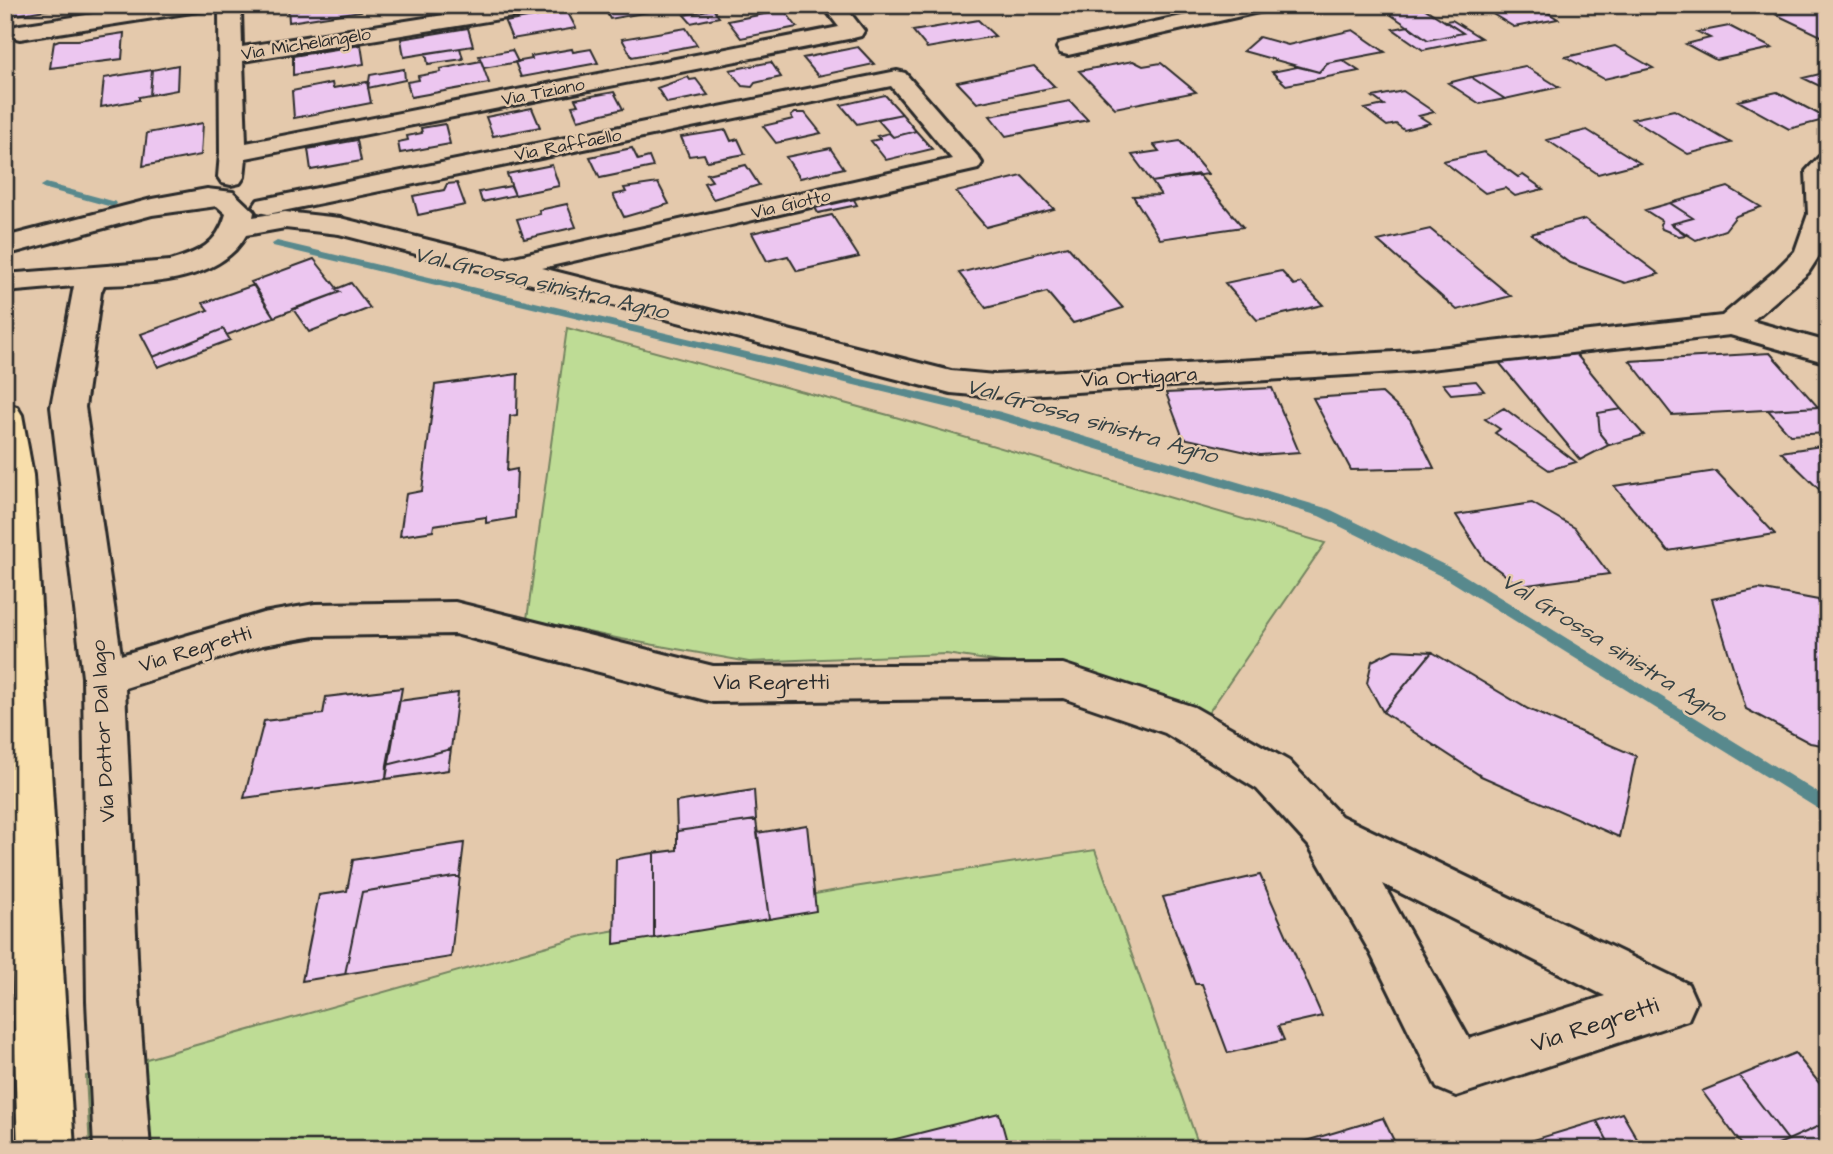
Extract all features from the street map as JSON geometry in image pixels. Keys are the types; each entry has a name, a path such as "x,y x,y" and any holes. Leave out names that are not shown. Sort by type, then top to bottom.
{"main road":[{"path":"5,415 15,475 46,1149"}],"street":[{"path":"20,32 198,5"},
{"path":"5,283 38,277 148,275 176,268 222,249 233,213 228,5"},
{"name":"Via Michelangelo","path":"230,56 549,5"},
{"name":"Via Tiziano","path":"233,153 853,31 833,5"},
{"path":"1068,48 1263,5"},
{"name":"Via Raffaello","path":"233,213 897,78"},
{"name":"Via Giotto","path":"504,268 969,163 897,78"},
{"path":"1828,163 1819,171 1818,182 1824,196 1822,216 1807,256 1794,273 1752,303 1731,326 1828,353"},
{"path":"5,246 110,217 198,199 233,213"},
{"name":"Via Ortigara","path":"233,213 276,221 306,221 340,226 971,386 1412,361 1731,326"},
{"name":"Via Dottor Dal lago","path":"93,274 86,292 68,407 104,677 113,1001 122,1149"},
{"name":"Via Regretti","path":"104,677 263,629 315,620 456,618 713,684 1063,681 1179,720 1273,775 1325,831 1387,935 1456,1069 1670,1002 1325,831"}],"green space":[{"path":"567,328 892,416 1325,543 1198,728 1056,670 946,654 749,662 527,619"},
{"path":"1095,850 1200,1149 90,1149 86,1076 583,936 854,887"}],"building":[{"path":"5,5 73,5 5,17"},
{"path":"288,5 360,5 361,11 289,22"},
{"path":"1101,5 1141,5 1143,6 1110,13"},
{"path":"1419,5 1463,33 1428,40 1381,8"},
{"path":"1478,5 1535,5 1558,19 1514,27"},
{"path":"1828,5 1828,35 1821,36 1777,15"},
{"path":"603,6 676,7 610,19"},
{"path":"713,9 719,17 691,23 684,15"},
{"path":"784,10 797,27 741,38 728,21"},
{"path":"567,11 576,28 512,39 505,22"},
{"path":"978,20 995,36 927,48 913,31"},
{"path":"1452,20 1481,38 1423,50 1393,29 1409,26 1428,40 1463,33 1445,21"},
{"path":"1729,26 1772,48 1716,60 1686,44 1710,38 1698,32"},
{"path":"468,28 473,46 404,57 401,39"},
{"path":"686,28 697,45 632,57 622,39"},
{"path":"1353,30 1385,52 1327,63 1319,72 1243,51 1259,37 1288,45"},
{"path":"124,33 122,59 50,68 54,42"},
{"path":"361,45 364,64 293,75 293,56"},
{"path":"1615,46 1653,68 1604,79 1566,57"},
{"path":"858,47 874,64 818,76 803,58"},
{"path":"460,48 463,59 428,64 426,53"},
{"path":"572,49 573,52 591,49 598,63 521,77 515,62 532,59 531,56"},
{"path":"512,50 518,62 484,68 479,56"},
{"path":"1342,60 1359,71 1286,85 1272,72 1297,67 1294,66 1319,72 1327,63"},
{"path":"481,61 489,83 411,97 407,82 419,80 418,76"},
{"path":"1133,61 1143,66 1161,63 1196,92 1115,108 1079,71"},
{"path":"771,62 781,77 755,83 752,87 742,86 730,70"},
{"path":"178,65 177,90 150,95 152,70"},
{"path":"1034,66 1055,87 977,103 957,82"},
{"path":"1525,66 1559,87 1505,99 1471,77"},
{"path":"404,69 405,80 368,88 370,75"},
{"path":"152,70 150,95 139,97 139,100 101,107 104,78"},
{"path":"1828,72 1828,90 1803,78"},
{"path":"688,77 690,80 696,79 708,95 667,103 657,88"},
{"path":"1471,77 1505,99 1480,104 1448,83"},
{"path":"367,82 371,103 294,118 292,91 332,83 333,88"},
{"path":"1403,91 1434,112 1419,116 1430,123 1404,130 1396,124 1387,126 1365,109 1384,105 1373,97"},
{"path":"614,92 623,109 578,120 572,106 578,105 575,99"},
{"path":"1777,92 1828,119 1789,129 1738,101"},
{"path":"885,95 902,114 857,124 841,105"},
{"path":"1070,101 1088,120 1006,136 990,116"},
{"path":"532,108 540,127 493,136 486,117"},
{"path":"1674,110 1731,143 1688,154 1632,119"},
{"path":"805,113 821,133 776,143 763,126 793,119 791,116"},
{"path":"902,114 916,131 893,137 877,119"},
{"path":"203,123 201,155 143,166 147,133"},
{"path":"445,124 450,144 400,153 398,142 408,140 407,136 422,133 421,128"},
{"path":"726,130 731,141 738,139 745,154 707,161 704,154 689,156 681,137"},
{"path":"1587,130 1640,163 1598,174 1547,140"},
{"path":"916,131 932,149 886,160 871,141 880,139 877,136 889,133 893,137"},
{"path":"357,140 361,161 311,170 308,149"},
{"path":"1180,141 1208,174 1152,182 1132,155 1159,151 1154,145"},
{"path":"632,148 638,160 649,157 653,167 600,178 590,157"},
{"path":"830,148 844,168 800,178 786,157"},
{"path":"1484,152 1518,177 1523,175 1543,189 1515,196 1505,188 1485,193 1443,161"},
{"path":"552,165 559,186 515,195 507,174"},
{"path":"746,165 759,185 713,199 704,183 712,181 707,174"},
{"path":"1198,174 1243,227 1160,239 1133,196 1161,195 1152,182"},
{"path":"1022,176 1054,209 986,227 956,192"},
{"path":"457,183 465,205 418,215 413,196 444,190 447,184"},
{"path":"658,183 669,204 624,217 613,195 626,192 624,188"},
{"path":"511,186 515,195 482,202 479,192"},
{"path":"1728,187 1761,207 1736,216 1725,230 1696,240 1671,224 1693,218 1670,203"},
{"path":"852,196 857,205 818,213 813,204"},
{"path":"1670,203 1693,218 1671,224 1686,235 1679,236 1662,229 1662,221 1645,210"},
{"path":"567,204 576,227 524,239 517,219 540,214 539,210"},
{"path":"832,215 859,257 797,271 788,256 767,261 752,233"},
{"path":"1585,219 1659,274 1625,283 1568,262 1531,234"},
{"path":"1430,229 1511,296 1457,310 1378,241"},
{"path":"1067,246 1123,308 1073,323 1047,292 986,308 959,273"},
{"path":"314,259 340,292 274,317 251,282"},
{"path":"1281,271 1294,285 1302,283 1323,305 1257,320 1225,283"},
{"path":"351,283 370,308 309,332 293,309 340,292 336,289"},
{"path":"254,285 274,317 227,335 223,329 153,357 141,334 208,310 203,303"},
{"path":"223,329 230,340 158,367 153,357"},
{"path":"1572,349 1621,409 1598,413 1600,434 1609,445 1580,460 1497,360"},
{"path":"1770,353 1818,407 1672,415 1630,361"},
{"path":"518,374 517,415 510,416 507,471 517,469 515,518 486,523 486,517 434,525 433,531 400,536 406,494 422,491 435,385"},
{"path":"1476,381 1484,391 1451,394 1443,384"},
{"path":"1272,388 1299,452 1260,455 1183,438 1166,393"},
{"path":"1382,393 1410,419 1434,468 1351,470 1313,398"},
{"path":"1818,407 1828,420 1828,433 1790,435 1768,410"},
{"path":"1504,408 1576,462 1549,470 1495,433 1500,429 1485,419"},
{"path":"1621,409 1644,435 1609,445 1600,434 1598,413"},
{"path":"1828,445 1828,498 1781,452"},
{"path":"1716,471 1775,534 1668,551 1614,486"},
{"path":"1532,503 1575,528 1609,574 1520,586 1485,560 1456,515"},
{"path":"1759,589 1818,600 1828,628 1828,746 1810,743 1746,709 1712,599"},
{"path":"1394,650 1432,652 1383,712 1367,683 1372,661"},
{"path":"1432,652 1528,709 1636,756 1619,837 1481,776 1383,712"},
{"path":"402,688 386,779 244,798 264,721 323,714 326,697"},
{"path":"458,693 451,749 387,765 399,701"},
{"path":"451,749 448,770 386,779 387,765"},
{"path":"754,790 756,820 677,831 676,802"},
{"path":"756,820 769,919 654,938 654,853 677,850 677,831"},
{"path":"807,825 816,911 769,919 757,833"},
{"path":"464,843 460,876 362,892 345,974 302,981 319,895 347,891 353,860"},
{"path":"654,853 654,938 614,944 616,859"},
{"path":"1260,875 1322,1016 1278,1026 1284,1040 1228,1053 1202,984 1195,984 1163,897"},
{"path":"460,876 451,957 345,974 362,892"},
{"path":"1795,1053 1828,1094 1828,1122 1788,1140 1739,1076"},
{"path":"1739,1076 1788,1140 1766,1149 1745,1149 1702,1091"},
{"path":"999,1113 1009,1149 889,1149 888,1141"},
{"path":"1622,1113 1643,1149 1612,1149 1597,1121"},
{"path":"1383,1118 1398,1149 1279,1149"},
{"path":"1597,1121 1612,1149 1534,1149 1530,1141"},
{"path":"1828,1122 1828,1149 1766,1149 1788,1140"}],"waterway":[{"name":"Val Grossa sinistra Agno","path":"46,186 112,204"},
{"name":"Val Grossa sinistra Agno","path":"277,244 1001,416 1324,512 1454,576 1828,808"}]}
